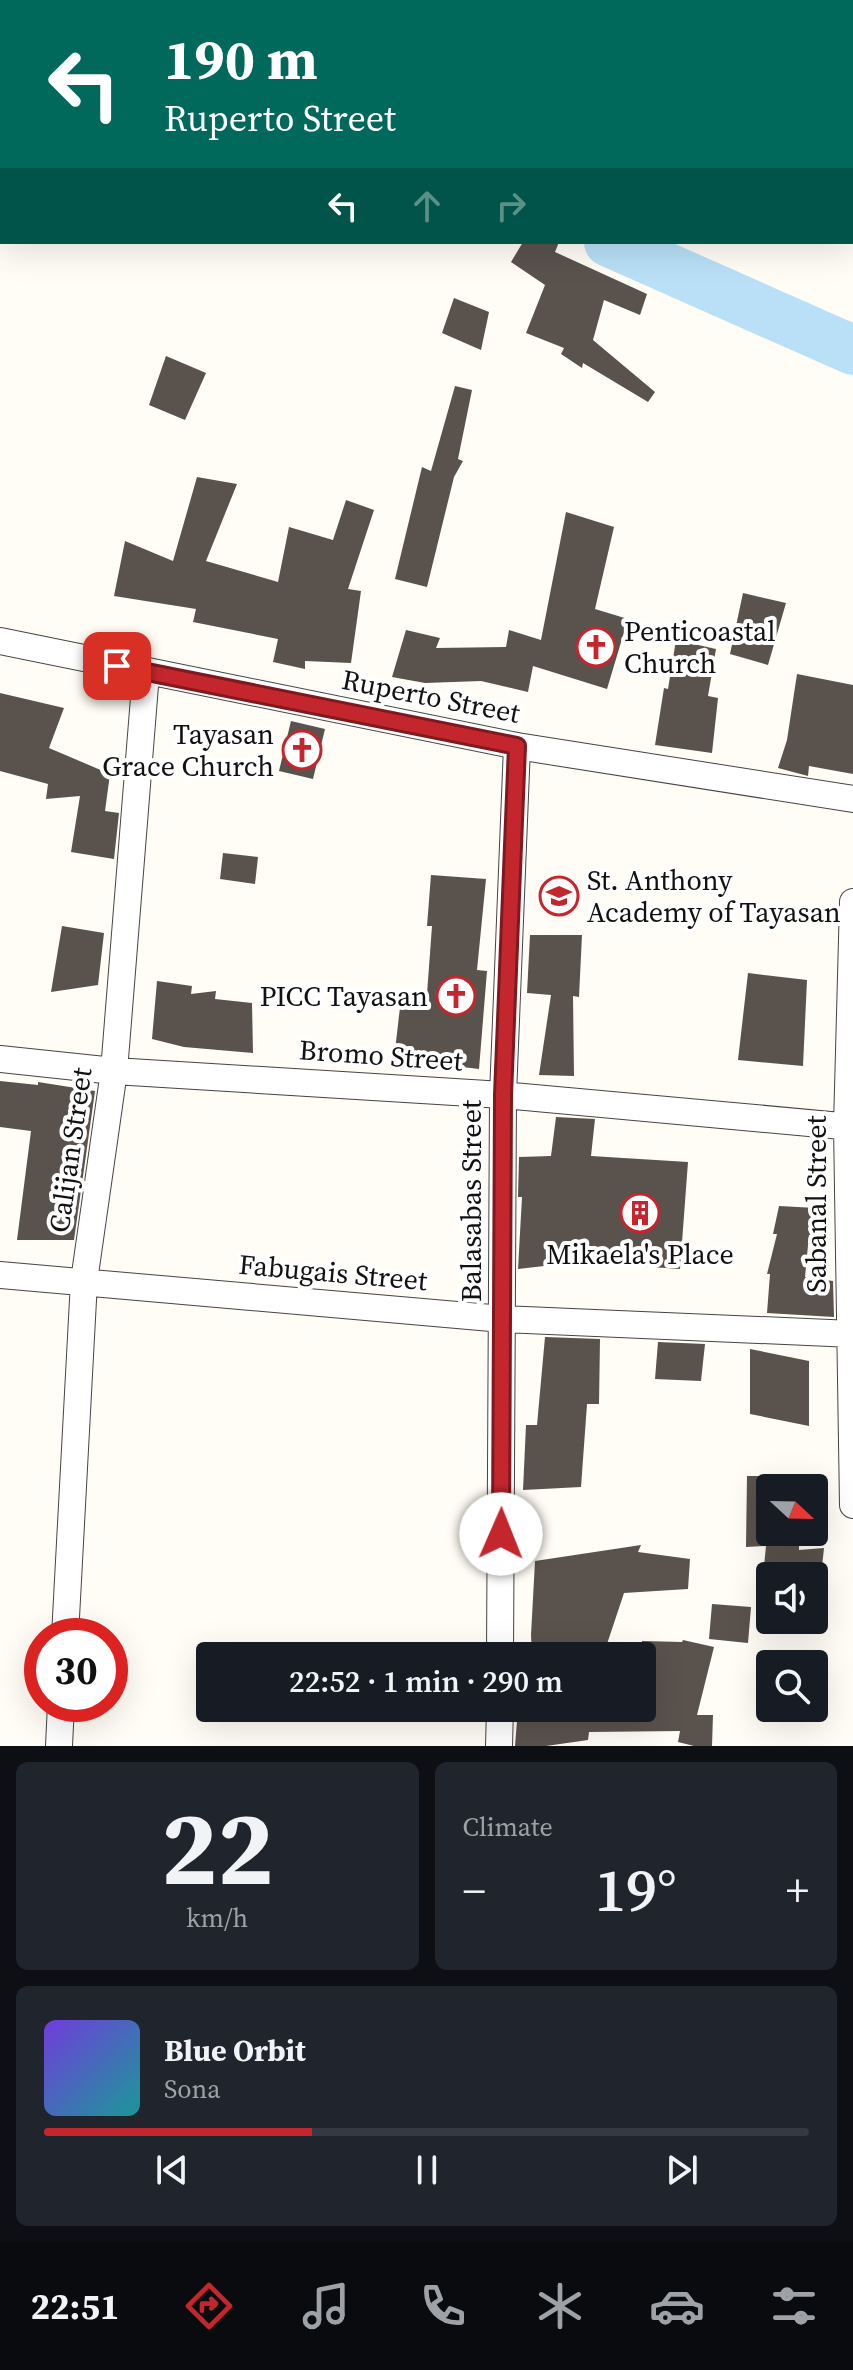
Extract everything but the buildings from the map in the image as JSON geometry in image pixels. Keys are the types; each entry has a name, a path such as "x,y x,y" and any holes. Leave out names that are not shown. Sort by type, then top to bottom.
{"street":[{"name":"Ruperto Street","path":"0,641 517,746 853,799"},
{"name":"Calijan Street","path":"66,1618 84,1281 114,1071 146,673"},
{"name":"Balasabas Street","path":"500,1642 503,1095 517,746"},
{"name":"Sabanal Street","path":"853,902 850,1126 853,1505"},
{"name":"Bromo Street","path":"0,1059 114,1071 503,1095 850,1126"},
{"name":"Fabugais Street","path":"0,1275 503,1319 851,1334"},
{"path":"59,1746 60,1722"},
{"path":"499,1746 500,1722"}],"waterway":[{"path":"614,244 853,350"}],"place":[{"name":"Penticoastal Church","path":"596,647"},
{"name":"Tayasan Grace Church","path":"302,750"},
{"name":"St. Anthony Academy of Tayasan","path":"559,896"},
{"name":"PICC Tayasan","path":"456,996"},
{"name":"Mikaela's Place","path":"640,1213"}],"route":[{"path":"117,666 517,746 503,1095 501,1534"}]}
